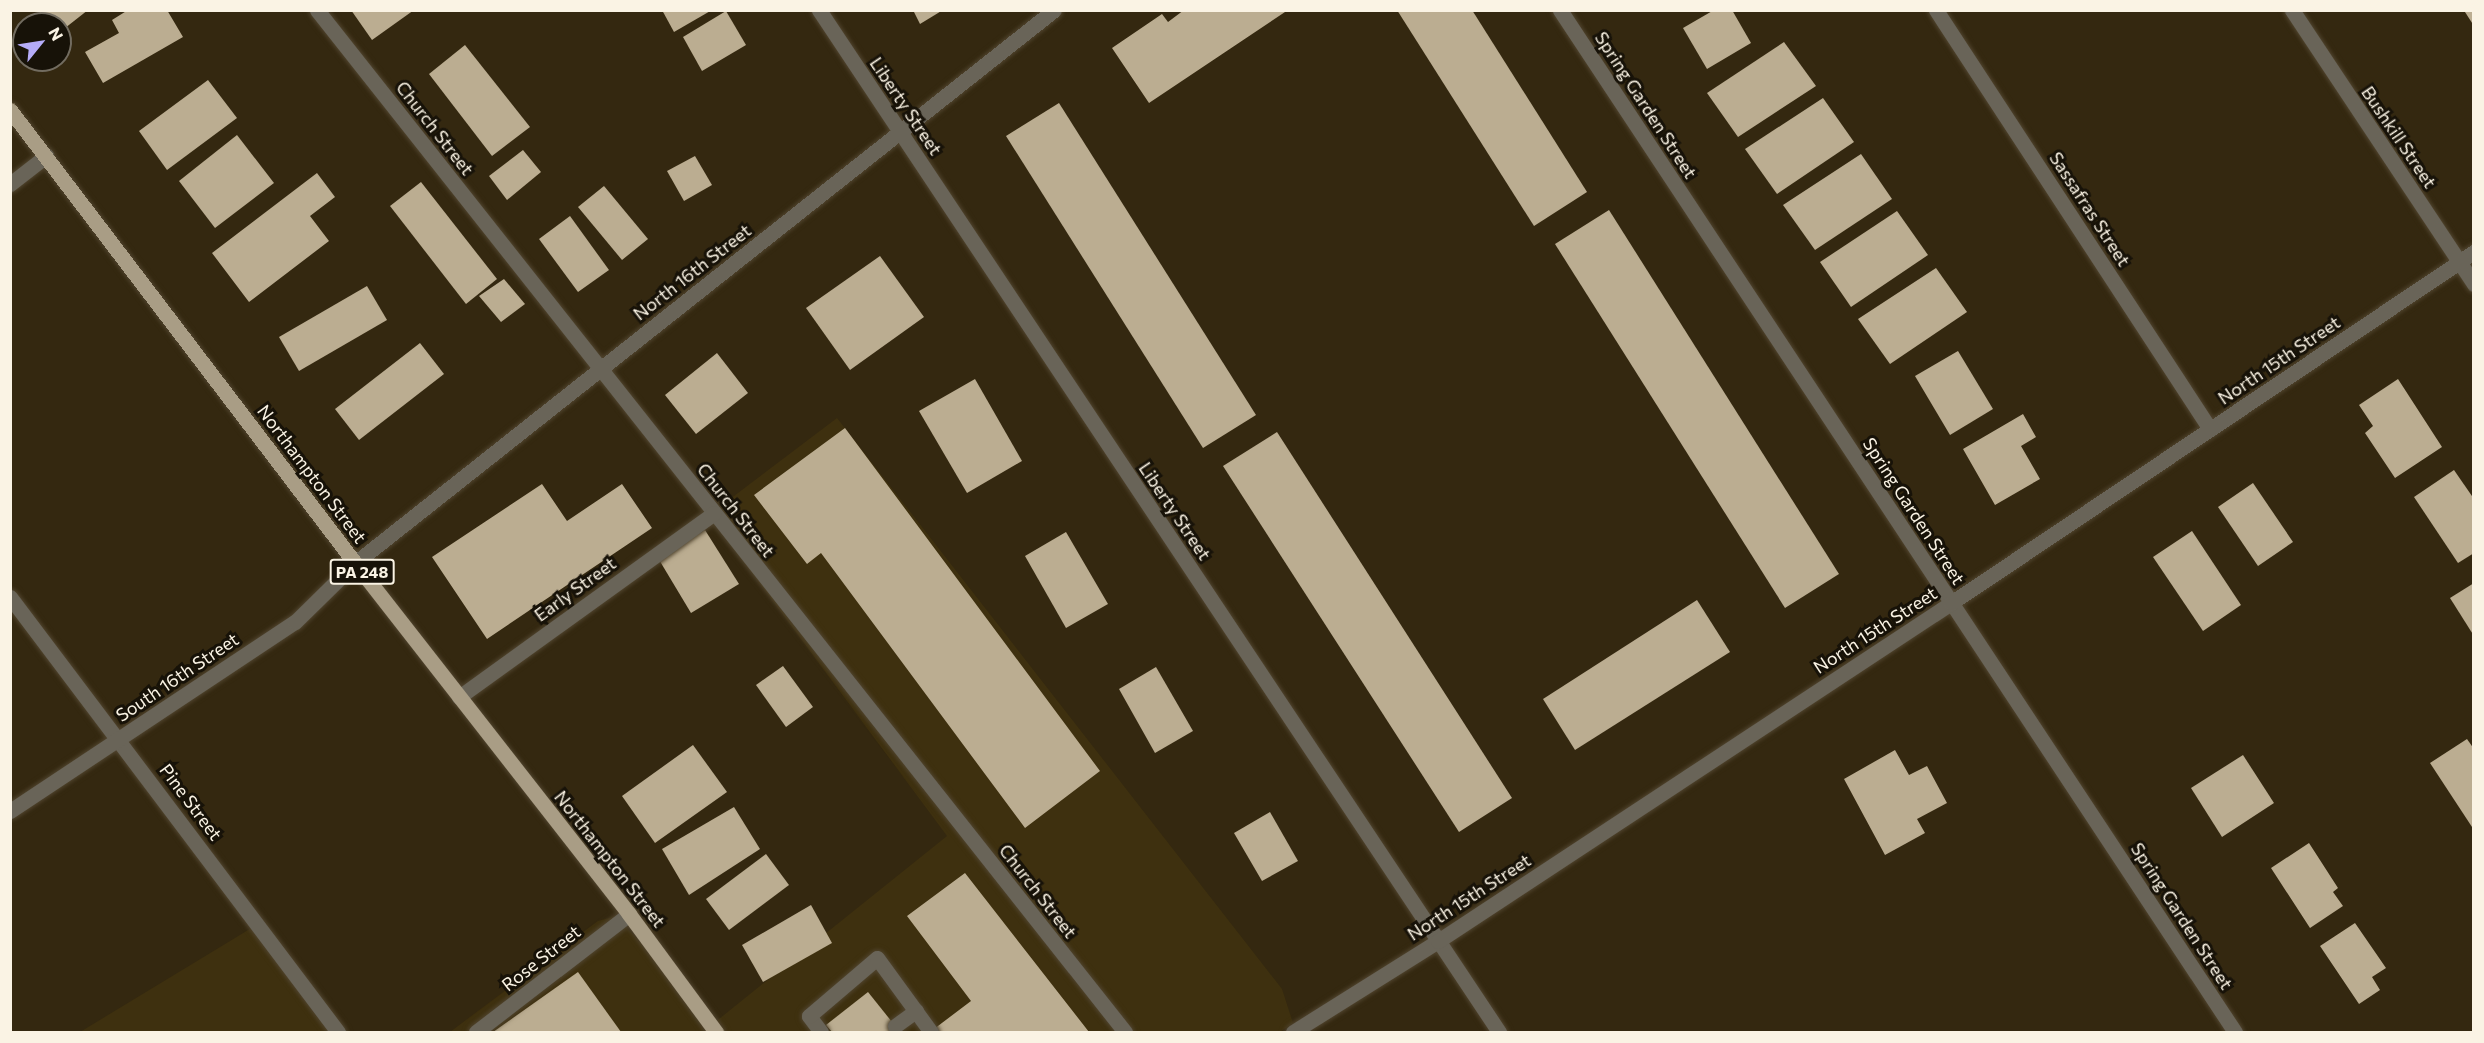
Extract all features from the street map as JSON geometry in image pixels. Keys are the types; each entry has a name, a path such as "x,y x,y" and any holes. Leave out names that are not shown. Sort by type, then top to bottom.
{"main road":[{"name":"Northampton Street","path":"10,110 355,563 629,914 712,1031"}],"street":[{"name":"Church Street","path":"317,10 1120,1031"},
{"name":"Liberty Street","path":"819,10 1499,1032"},
{"name":"North 16th Street","path":"355,563 1054,10"},
{"name":"Spring Garden Street","path":"1560,10 2235,1032"},
{"name":"Sassafras Street","path":"1936,10 2210,429"},
{"name":"Bushkill Street","path":"2292,10 2474,284"},
{"path":"10,184 46,156"},
{"name":"North 15th Street","path":"1293,1032 1438,941 1951,603 2474,252"},
{"name":"Early Street","path":"459,697 714,513"},
{"name":"South 16th Street","path":"10,811 295,622 355,563"},
{"name":"Pine Street","path":"10,597 120,739 338,1032"},
{"name":"Rose Street","path":"476,1032 629,914"},
{"path":"821,1032 809,1016 877,958 931,1032"},
{"path":"895,1026 916,1011"}],"shaded area":[{"path":"837,418 1282,989 1293,1023 1280,1032 450,1032 598,921 616,916 714,1023 947,836 709,515"},
{"path":"263,921 340,1032 80,1032"}],"building":[{"path":"38,10 88,10 72,23 72,12 39,12"},
{"path":"128,10 167,10 183,37 103,83 85,52 119,33 112,20"},
{"path":"351,10 414,10 372,40"},
{"path":"662,10 712,10 674,32"},
{"path":"913,10 943,10 920,24"},
{"path":"1184,10 1288,10 1149,103 1112,48 1162,14 1168,22"},
{"path":"1397,10 1472,10 1587,192 1534,226"},
{"path":"1714,10 1732,10 1751,43 1707,69 1683,28"},
{"path":"2474,10 2474,26 2465,12"},
{"path":"726,11 746,45 702,71 683,37"},
{"path":"1784,42 1816,86 1738,137 1707,93"},
{"path":"465,45 530,127 492,156 429,74"},
{"path":"208,80 237,118 167,170 139,131"},
{"path":"1823,98 1854,142 1777,194 1745,149"},
{"path":"1059,103 1256,415 1203,448 1006,136"},
{"path":"237,135 274,183 215,228 179,181"},
{"path":"523,150 541,172 507,200 489,176"},
{"path":"1861,154 1892,199 1815,250 1783,205"},
{"path":"695,156 712,185 684,201 667,171"},
{"path":"317,173 335,197 310,216 329,241 249,302 212,253"},
{"path":"421,182 497,279 466,304 390,206"},
{"path":"604,186 648,239 622,260 578,207"},
{"path":"1609,210 1839,574 1785,608 1555,244"},
{"path":"1897,211 1928,255 1851,307 1820,262"},
{"path":"570,216 609,270 578,292 539,239"},
{"path":"880,256 924,317 850,370 806,308"},
{"path":"1936,268 1967,312 1890,364 1858,319"},
{"path":"504,279 525,304 501,322 479,296"},
{"path":"367,286 387,320 299,371 279,337"},
{"path":"420,343 444,374 359,440 335,409"},
{"path":"1958,351 1993,409 1950,435 1915,376"},
{"path":"717,353 748,393 696,434 665,395"},
{"path":"975,379 1022,461 967,493 919,411"},
{"path":"2398,379 2442,447 2395,478 2365,433 2373,426 2359,405"},
{"path":"2023,414 2036,437 2021,446 2040,479 1995,505 1963,449"},
{"path":"845,428 1100,771 1025,828 821,553 807,564 754,495"},
{"path":"1277,432 1512,798 1459,832 1223,466"},
{"path":"2454,470 2474,499 2474,553 2458,563 2414,497"},
{"path":"2253,483 2293,542 2258,566 2218,507"},
{"path":"542,484 567,521 622,484 652,528 487,639 432,557"},
{"path":"705,530 739,584 691,613 658,558"},
{"path":"2192,531 2241,605 2203,631 2153,557"},
{"path":"1066,532 1108,604 1066,628 1025,556"},
{"path":"2474,583 2474,636 2450,598"},
{"path":"1697,600 1730,652 1575,750 1543,699"},
{"path":"783,666 813,707 786,727 756,685"},
{"path":"1156,667 1193,731 1155,753 1119,689"},
{"path":"2467,739 2474,749 2474,830 2430,763"},
{"path":"693,745 727,792 655,843 622,796"},
{"path":"1895,750 1909,775 1927,766 1947,803 1917,819 1925,833 1885,855 1844,779"},
{"path":"2243,755 2274,803 2222,837 2191,788"},
{"path":"734,807 760,849 689,895 662,849"},
{"path":"1270,812 1298,861 1262,881 1234,833"},
{"path":"2309,843 2338,888 2333,892 2343,906 2310,928 2271,868"},
{"path":"766,854 789,885 729,930 706,899"},
{"path":"965,873 1089,1032 930,1032 971,1001 907,916"},
{"path":"811,905 832,943 763,982 742,945"},
{"path":"2355,923 2386,968 2372,977 2380,990 2359,1004 2320,946"},
{"path":"578,972 621,1032 493,1032"},
{"path":"868,992 900,1032 832,1032 826,1025"}]}
